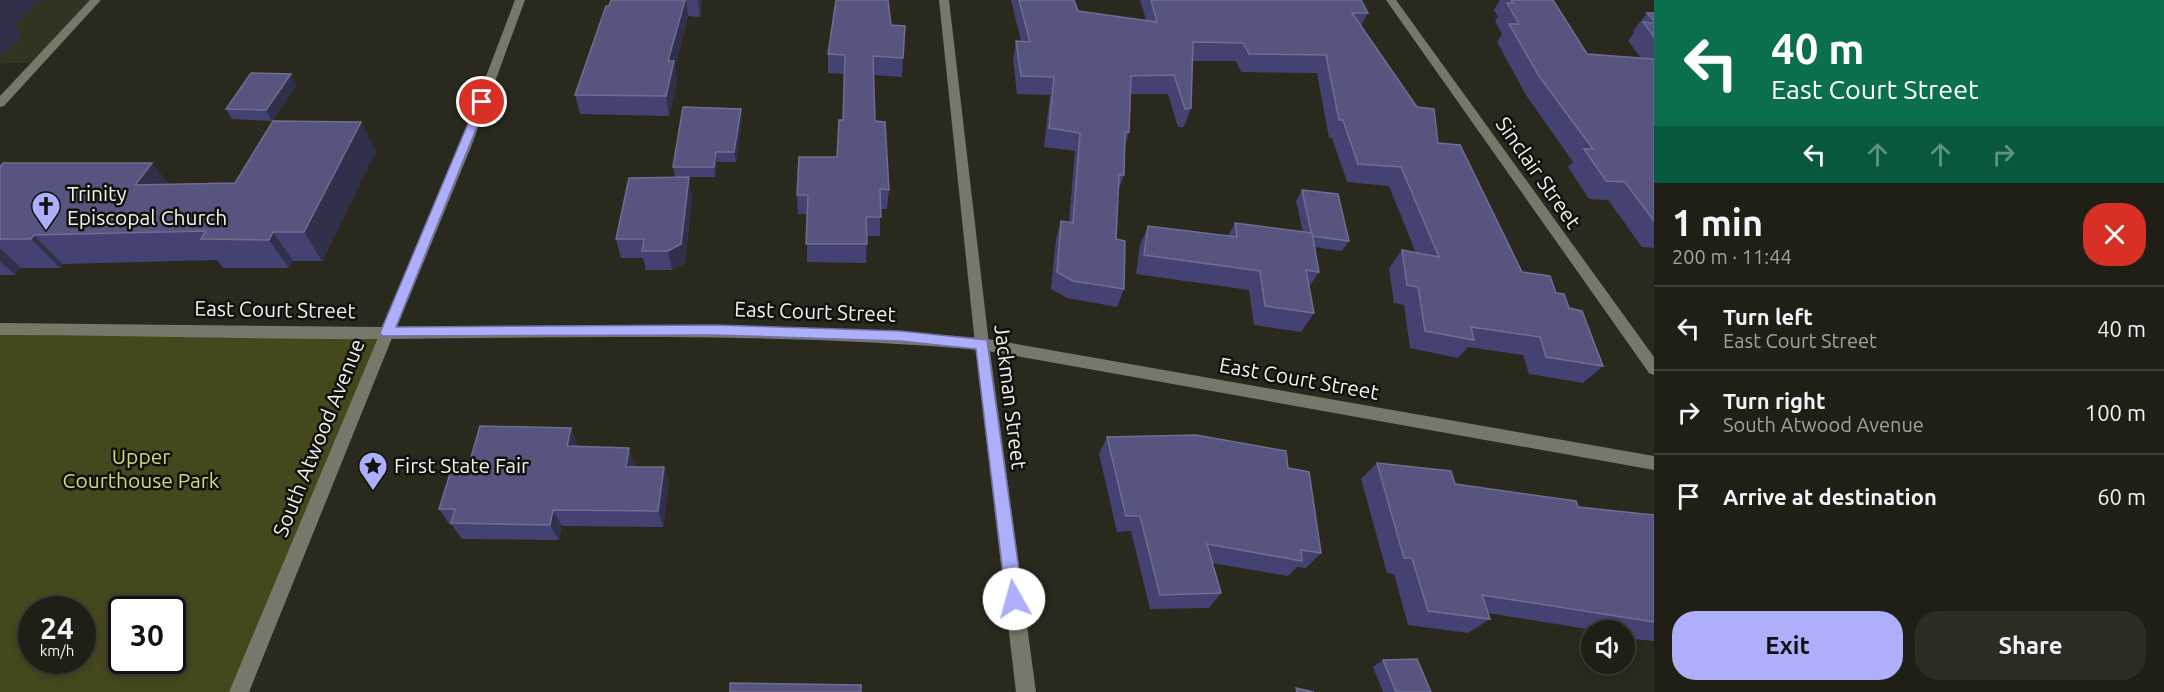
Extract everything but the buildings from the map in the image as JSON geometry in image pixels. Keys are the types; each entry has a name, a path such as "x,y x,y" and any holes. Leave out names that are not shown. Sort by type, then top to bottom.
{"street":[{"path":"0,103 96,0"},
{"name":"South Atwood Avenue","path":"239,692 471,131 520,0"},
{"name":"Jackman Street","path":"945,0 982,344 1026,692"},
{"name":"Sinclair Street","path":"1390,0 1654,369"},
{"name":"East Court Street","path":"0,328 387,333 714,330 900,336 982,344 1654,463"}],"shaded area":[{"path":"0,0 96,0 37,63 0,63"}],"green space":[{"name":"Upper Courthouse Park","path":"0,329 387,333 239,692 0,692"}],"place":[{"name":"Trinity Episcopal Church","path":"46,232"},
{"name":"First State Fair","path":"373,492"}],"route":[{"path":"482,102 387,333 714,330 900,336 982,344 1014,599"}]}
